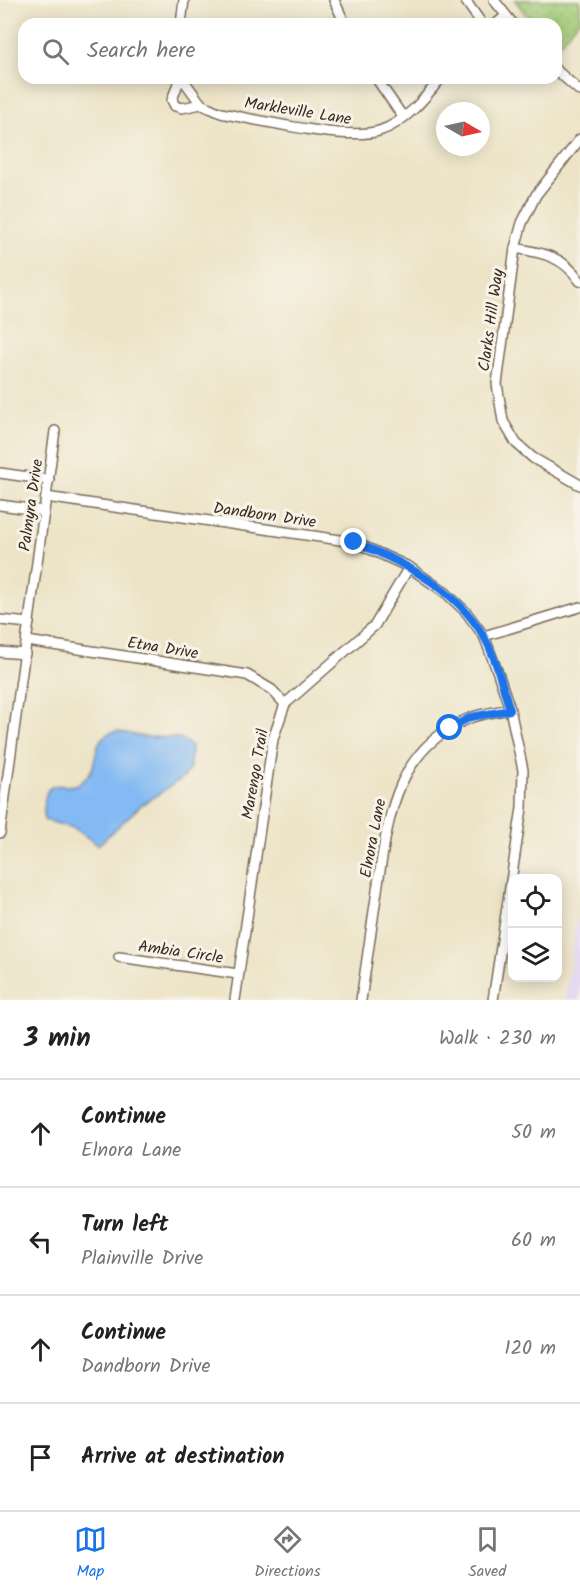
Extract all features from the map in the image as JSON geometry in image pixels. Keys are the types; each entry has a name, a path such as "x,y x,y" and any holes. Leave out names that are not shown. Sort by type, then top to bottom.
{"street":[{"path":"182,18 184,0"},
{"path":"334,0 342,18"},
{"path":"465,0 478,18"},
{"path":"494,0 508,18"},
{"path":"562,74 580,90"},
{"path":"179,84 172,100 175,106 182,108 201,104 186,84"},
{"path":"380,84 403,117"},
{"name":"Markleville Lane","path":"201,104 220,113 350,135 380,131 422,102 436,84"},
{"name":"Clarks Hill Way","path":"580,139 536,195 522,223 515,248 498,373 499,405 510,435 523,451 580,485"},
{"path":"515,248 554,256 568,266 580,281"},
{"name":"Palmyra Drive","path":"0,833 3,794 27,641 55,431"},
{"path":"0,473 49,480"},
{"name":"Dandborn Drive","path":"46,497 354,542 409,567 446,593 466,612 484,636 510,710 523,770 524,791 493,1000"},
{"path":"0,505 44,511"},
{"name":"Marengo Trail","path":"235,1000 273,739 285,704 375,625 409,567"},
{"path":"484,636 580,607"},
{"path":"0,620 29,623"},
{"name":"Etna Drive","path":"27,641 247,675 272,690 285,704"},
{"path":"0,652 25,654"},
{"name":"Elnora Lane","path":"361,1000 386,834 394,798 403,779 425,748 450,728 471,717 510,710"},
{"name":"Ambia Circle","path":"119,957 238,974"}],"shaded area":[{"path":"580,899 580,1000 565,1000"}],"green space":[{"path":"515,0 580,0 580,19 562,41 562,18 528,18"}],"water":[{"path":"116,731 144,737 180,738 191,746 190,767 184,777 139,807 98,845 74,828 44,820 44,803 51,787 70,786 85,779 93,765 101,739"}],"route":[{"path":"354,542 391,557 446,593 466,612 484,636 510,710 471,717 450,728"}]}
